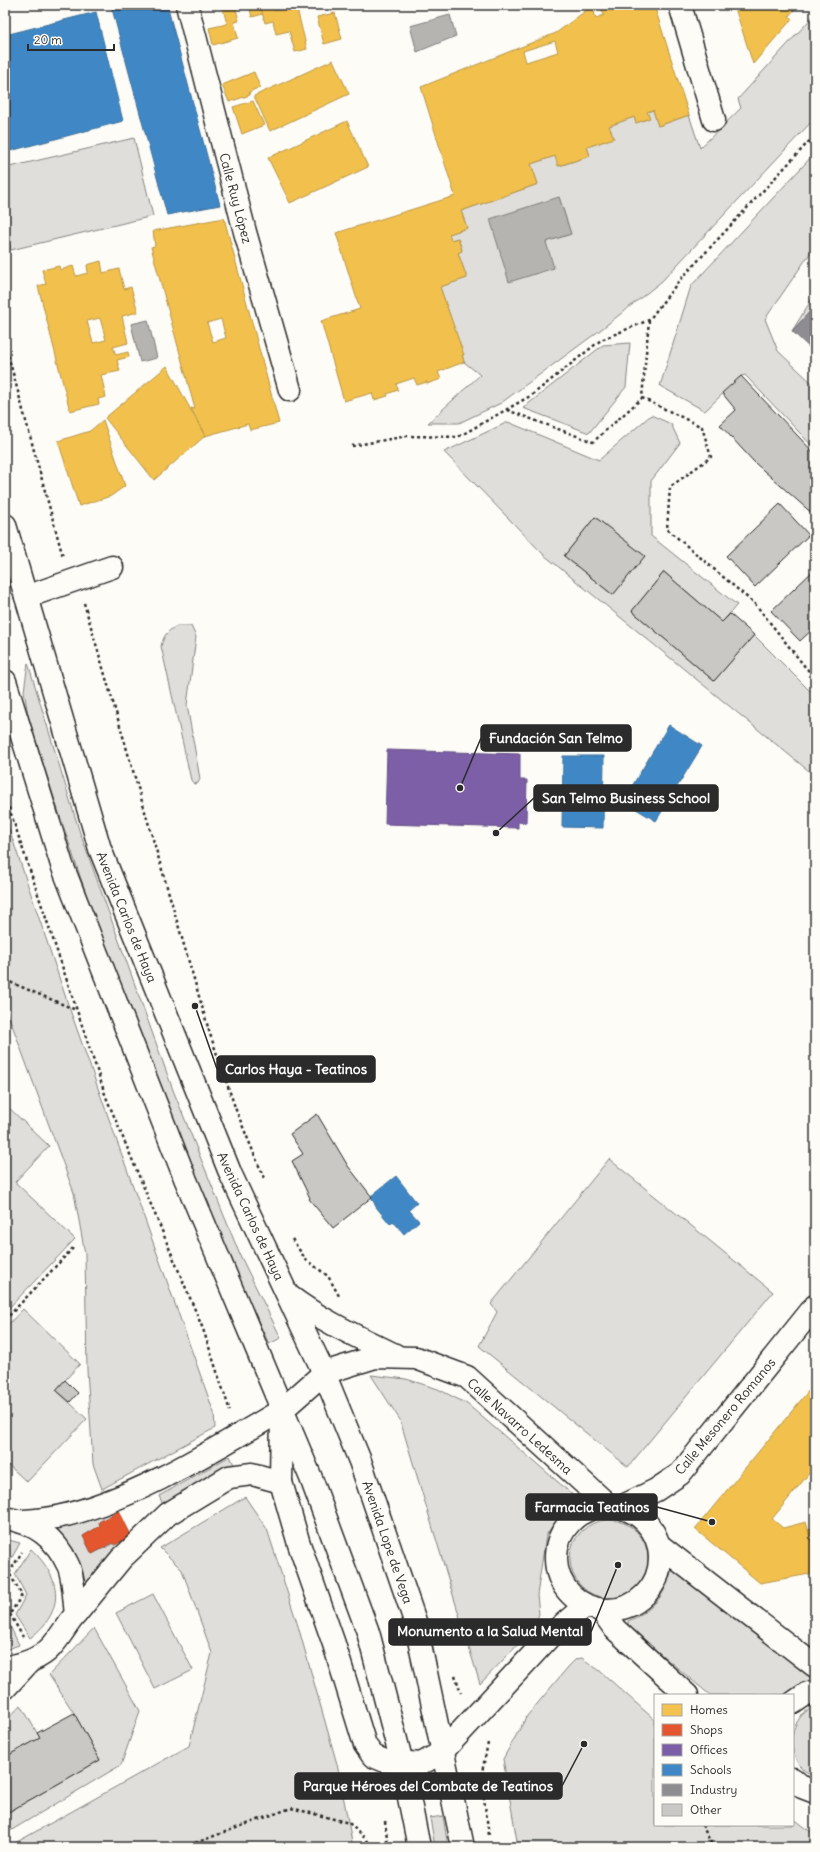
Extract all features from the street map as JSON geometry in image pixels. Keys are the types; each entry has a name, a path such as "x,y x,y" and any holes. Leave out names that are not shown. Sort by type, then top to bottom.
{"main road":[{"name":"Calle Ruy López","path":"187,5 245,232 290,390"},
{"path":"680,5 714,120"},
{"name":"Avenida Carlos de Haya","path":"5,525 100,849 231,1175 288,1295"},
{"path":"26,597 112,567"},
{"path":"5,681 62,865 185,1178 312,1478 368,1632 402,1763 419,1847"},
{"path":"288,1295 309,1311 343,1330 400,1357"},
{"name":"Avenida Lope de Vega","path":"288,1295 324,1373 360,1461 415,1621 442,1752 464,1847"},
{"name":"Calle Mesonero Romanos","path":"614,1506 656,1490 680,1474 815,1306"},
{"path":"14,1520 57,1517 92,1507 156,1480 282,1410 324,1373 375,1357 400,1357"},
{"name":"Calle Navarro Ledesma","path":"400,1357 416,1358 467,1377 614,1506"},
{"path":"282,1410 281,1482 299,1544 336,1651 365,1745 373,1756 385,1761 421,1764 442,1752 552,1634 594,1609 623,1609 641,1600 654,1584 661,1565 659,1545 653,1530 642,1519 614,1506 588,1509 571,1520 560,1537 555,1557 559,1577 569,1594 594,1609 686,1694"},
{"path":"5,1688 29,1662 52,1647 66,1625 121,1559 168,1514 229,1477 252,1474 281,1482"},
{"path":"14,1520 52,1539 69,1566 76,1614"},
{"path":"659,1545 815,1666"},
{"path":"5,1668 29,1662"},
{"path":"794,1702 806,1694 815,1691"},
{"path":"794,1780 802,1787 815,1792"}],"path":[{"path":"352,446 407,436 458,437 532,395 601,340 649,320 679,281 815,136"},
{"path":"507,410 593,442 642,398 649,320"},
{"path":"5,344 64,561 78,580 210,1034 236,1110 266,1184"},
{"path":"642,398 702,427 711,456 670,487 667,529 756,605 806,668 815,677"},
{"path":"5,796 106,1097 203,1329 238,1435"},
{"path":"5,980 77,1010"},
{"path":"288,1234 306,1260 328,1276 349,1316 343,1330"},
{"path":"5,1320 73,1248"},
{"path":"5,1574 9,1573 22,1596 10,1614 5,1614"},
{"path":"184,1847 291,1808 349,1823 374,1847"},
{"path":"385,1819 388,1847"},
{"path":"702,1826 713,1847"}],"shaded area":[{"path":"815,14 815,118 662,281 599,331 501,403 459,423 428,423 480,375 464,362 463,354 440,287 467,278 458,253 462,250 458,238 451,240 449,234 467,228 461,211 538,184 531,164 555,156 559,166 590,156 587,147 613,138 609,126 634,117 636,123 649,118 647,112 653,110 658,126 689,115 700,148 741,108 738,99","holes":["559,197 571,234 546,242"]},
{"path":"450,15 456,36 417,52 410,26"},
{"path":"134,138 153,216 11,250 5,226 5,168"},
{"path":"815,153 815,246 765,319 778,351 815,386 815,449 745,375 741,376 705,411 660,386 691,286"},
{"path":"559,197 571,234 546,242 554,268 509,282 490,219"},
{"path":"815,294 815,306 792,331"},
{"path":"148,320 157,358 140,362 131,324"},
{"path":"630,343 626,387 589,433 523,408 603,345"},
{"path":"651,415 671,424 680,443 651,481 651,536 737,605 722,622 664,572 632,611 714,681 754,635 815,696 815,776 544,555 444,452 508,422 599,460","holes":["595,517 644,556 613,595 564,556"]},
{"path":"177,626 191,626 196,637 187,705 200,779 198,783 194,784 191,780 161,646 166,634"},
{"path":"28,663 80,833 173,1090 240,1255 281,1338 269,1344 200,1191 168,1113 137,1034 80,876 28,715 24,691"},
{"path":"5,817 69,1007 214,1413 215,1428 102,1489 93,1464 87,1370 85,1254 74,1193 5,1006"},
{"path":"5,1104 49,1146 15,1182 75,1239 5,1312"},
{"path":"609,1159 773,1292 628,1467 479,1346 497,1312 491,1304"},
{"path":"23,1309 80,1364 56,1390 87,1419 27,1482 5,1462 5,1328"},
{"path":"371,1375 406,1379 438,1389 467,1404 579,1500 559,1517 546,1535 537,1595 539,1614 533,1629 480,1684 400,1420"},
{"path":"230,1456 235,1467 164,1507 159,1496"},
{"path":"245,1497 267,1529 298,1626 337,1764 353,1847 8,1847 189,1746 212,1653 182,1570 160,1548"},
{"path":"119,1511 99,1522 100,1526 83,1536 92,1554 131,1535 86,1592 53,1529"},
{"path":"601,1520 617,1520 631,1526 642,1537 648,1551 648,1567 642,1581 631,1592 617,1598 601,1598 587,1592 576,1581 570,1567 570,1551 576,1537 587,1526"},
{"path":"5,1539 20,1543 5,1570"},
{"path":"31,1549 49,1571 54,1583 56,1594 50,1617 42,1628 30,1638 15,1615 26,1595 15,1574"},
{"path":"673,1562 813,1679 790,1694 709,1694 628,1627 628,1621 646,1611 659,1598 664,1591 671,1573"},
{"path":"153,1594 193,1670 155,1689 116,1613"},
{"path":"5,1619 7,1619 19,1645 5,1650"},
{"path":"94,1628 140,1711 121,1765 5,1834 5,1814 100,1760 74,1713 49,1675"},
{"path":"582,1658 600,1671 654,1719 654,1826 794,1826 794,1819 815,1835 815,1847 518,1847 503,1759 527,1716 576,1659"},
{"path":"21,1705 40,1738 5,1757 5,1722"},
{"path":"815,1707 815,1776 805,1771 798,1763 794,1755 794,1730 798,1720 805,1712"},
{"path":"443,1816 448,1847 435,1847 430,1818"}],"building: Homes":[{"path":"222,5 235,5 239,21 234,22 238,38 213,45 209,28 227,24"},
{"path":"249,5 260,5 263,14 252,17"},
{"path":"260,5 273,5 275,11 288,7 288,5 296,5 307,49 295,52 289,31 276,34 273,21 265,23"},
{"path":"600,5 654,5 689,115 658,126 653,110 647,112 650,118 636,123 634,117 609,126 614,138 587,147 590,156 558,166 555,156 531,164 538,184 461,211 467,228 449,234 451,240 458,238 462,251 458,253 467,278 440,287 464,355 462,355 464,362 438,372 441,379 427,384 427,382 417,385 414,378 396,384 398,390 387,394 388,396 374,400 372,393 344,401 321,321 360,309 336,233 455,196 421,87 556,33 592,6 596,18 604,15","holes":["555,41 558,52 526,62 523,51"]},
{"path":"734,5 798,5 789,16 792,19 753,64"},
{"path":"335,13 342,39 324,44 317,17"},
{"path":"333,60 349,94 270,131 254,96"},
{"path":"254,72 260,87 249,92 250,95 229,102 222,85"},
{"path":"253,101 264,125 242,134 233,107"},
{"path":"347,121 368,167 290,203 268,158"},
{"path":"224,218 279,423 250,430 248,424 205,436 191,408 195,409 151,247 155,246 153,231","holes":["221,319 226,338 213,342 207,323"]},
{"path":"101,261 103,273 119,269 124,289 131,287 138,312 122,316 128,343 113,347 116,355 128,352 129,357 117,360 120,371 101,375 106,397 98,399 99,404 70,411 38,286 46,284 42,270 59,266 60,270 73,266 76,276 88,273 87,265","holes":["100,318 106,340 93,343 87,321"]},
{"path":"167,366 205,436 154,480 105,418"},
{"path":"103,420 125,486 111,496 79,506 58,441 90,431"},
{"path":"815,1383 815,1466 772,1519 783,1528 806,1522 815,1555 815,1573 760,1583 695,1529"},
{"path":"815,1528 815,1555 808,1530"}],"building: Shops":[{"path":"119,1511 131,1535 115,1545 112,1543 92,1554 83,1536 100,1526 99,1522"}],"building: Offices":[{"path":"387,750 520,754 520,780 527,780 526,823 518,822 518,828 385,824"}],"building: Schools":[{"path":"111,5 167,5 220,205 167,215"},
{"path":"96,12 123,121 10,151 5,133 5,35"},
{"path":"669,725 702,746 656,821 623,801"},
{"path":"563,756 604,756 603,828 562,827"},
{"path":"396,1176 417,1203 409,1210 419,1221 404,1234 393,1221 390,1224 376,1207 371,1196"}],"building: Industry":[{"path":"815,306 815,353 792,331"}],"building: Other":[{"path":"741,376 815,454 815,516 755,463 720,425 736,410 722,393"},
{"path":"780,504 809,535 755,587 726,556"},
{"path":"595,517 645,556 613,595 564,556"},
{"path":"815,569 815,627 800,641 771,611"},
{"path":"664,572 722,622 730,614 754,635 714,681 632,611"},
{"path":"317,1114 348,1166 372,1197 333,1228 309,1199 310,1198 292,1161 303,1154 290,1134"},
{"path":"65,1380 78,1393 70,1402 56,1390"},
{"path":"74,1713 100,1760 5,1814 5,1757 40,1738 37,1733"}],"place":[{"name":"Fundación San Telmo","path":"460,788"},
{"name":"San Telmo Business School","path":"496,833"},
{"name":"Carlos Haya - Teatinos","path":"195,1006"},
{"name":"Farmacia Teatinos","path":"712,1522"},
{"name":"Monumento a la Salud Mental","path":"618,1565"},
{"name":"Parque Héroes del Combate de Teatinos","path":"584,1744"}]}
